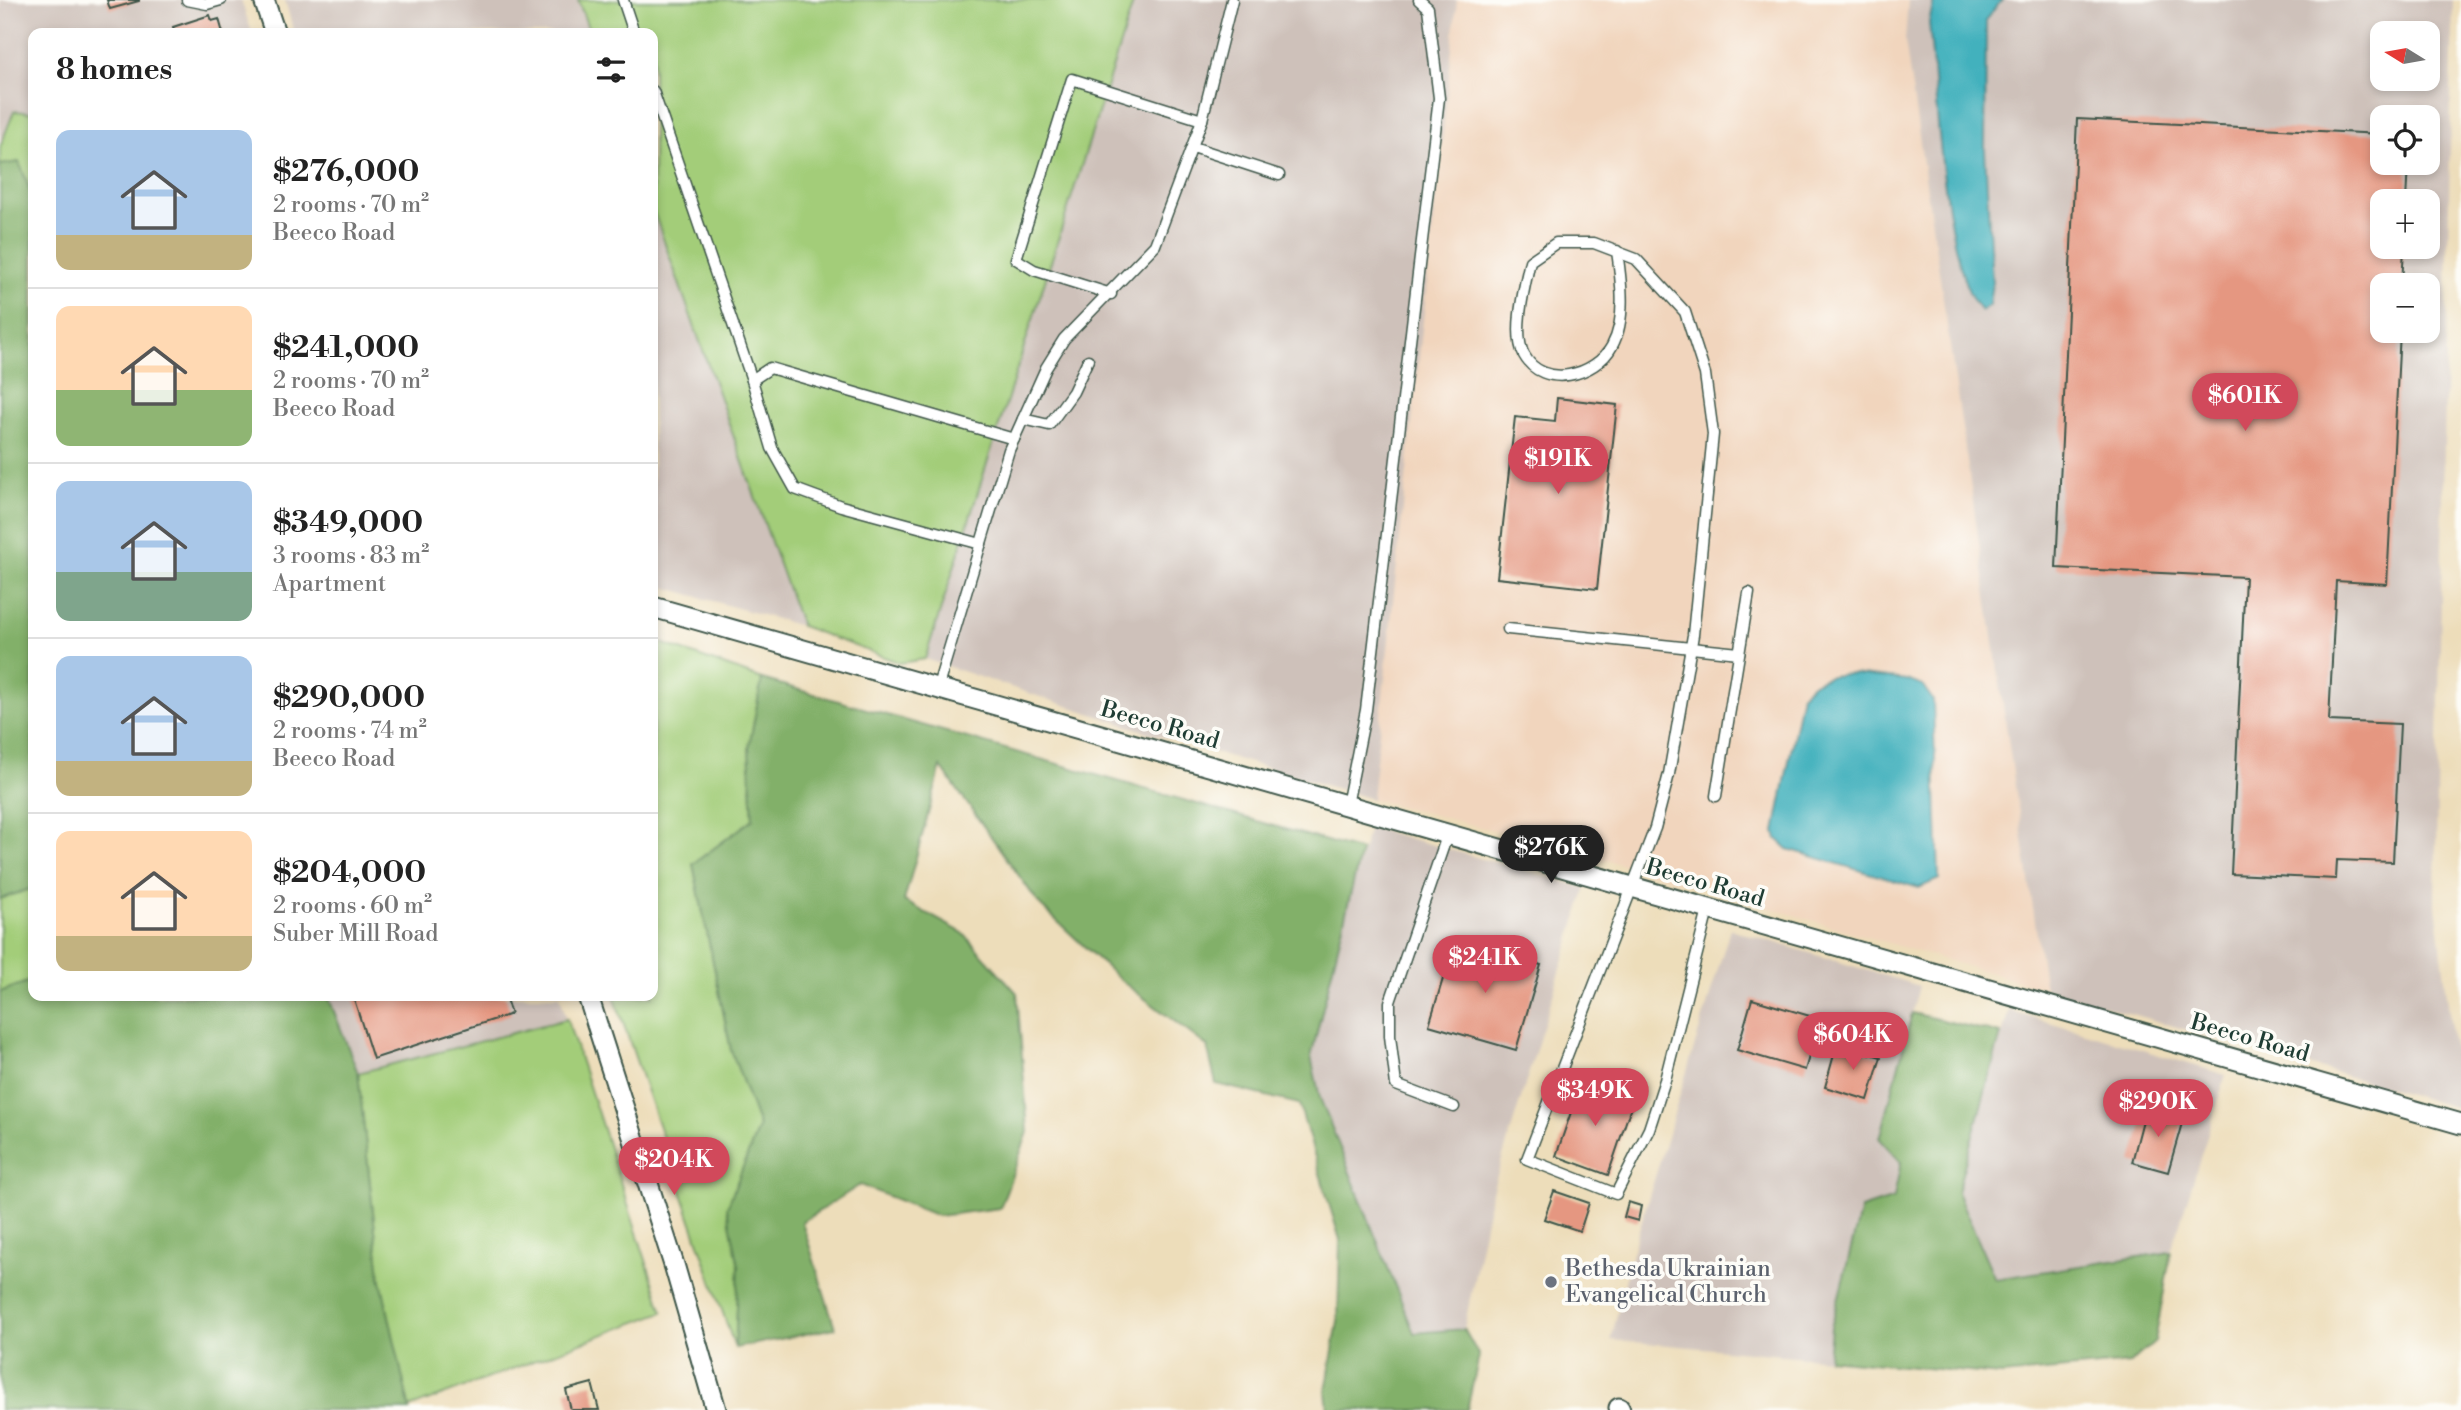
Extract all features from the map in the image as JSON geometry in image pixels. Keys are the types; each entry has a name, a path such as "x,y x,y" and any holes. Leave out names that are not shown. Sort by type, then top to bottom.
{"street":[{"path":"264,0 273,28"},
{"name":"Beeco Road","path":"658,608 938,686 1708,910 2461,1124"},
{"path":"590,1001 675,1268 716,1410"}],"lane":[{"path":"187,0 207,4 221,0"},
{"path":"623,0 632,28"},
{"path":"938,686 1014,439 1064,339 1111,294 1155,245 1202,120 1232,0"},
{"path":"1347,806 1366,710 1439,98 1428,8 1419,0"},
{"path":"1111,294 1034,270 1016,259 1073,79 1202,120"},
{"path":"658,106 752,380 772,448 795,489 841,506 981,544"},
{"path":"1193,147 1279,174"},
{"path":"1617,251 1624,294 1612,346 1592,368 1560,377 1537,370 1523,354 1519,311 1530,261 1556,243 1594,243 1617,251 1636,259 1685,312 1705,374 1713,434 1691,648 1669,774 1655,828 1633,888 1527,1159 1616,1194 1649,1129 1665,1080 1708,910"},
{"path":"1023,419 1049,425 1073,392 1088,360"},
{"path":"752,380 769,368 1014,439"},
{"path":"1716,796 1749,593"},
{"path":"1508,629 1740,653"},
{"path":"1448,833 1390,1002 1390,1036 1396,1085 1454,1107"}],"shaded area":[{"path":"0,0 241,0 250,28 28,28 28,112 14,111 0,147"},
{"path":"285,0 578,0 588,28 293,28"},
{"path":"1134,0 1457,0 1372,799 1153,734 925,659"},
{"path":"1457,0 1908,0 1905,41 2045,989 1589,855 1372,799"},
{"path":"1908,0 2453,0 2435,897 2461,1109 2045,989 1905,41"},
{"path":"658,224 801,626 658,585"},
{"path":"1369,827 1586,888 1491,1195 1464,1329 1415,1333 1320,1098 1311,1057 1317,1021"},
{"path":"1730,929 1919,986 1880,1139 1901,1162 1894,1198 1861,1209 1831,1328 1828,1359 1611,1340 1632,1253"},
{"path":"330,1001 562,1001 567,1019 358,1073"},
{"path":"2009,1010 2226,1075 2171,1252 1995,1279 1957,1192"}],"green space":[{"path":"578,0 1134,0 925,659 900,663 801,626 658,224 658,28 588,28"},
{"path":"14,111 28,112 28,185 19,162 0,165 0,147"},
{"path":"19,162 28,185 28,890 0,899 0,165"},
{"path":"658,642 762,679 749,747 753,819 693,864 731,1050 759,1126 727,1208 739,1266 735,1348 616,1001 658,1001"},
{"path":"762,679 1361,851 1311,1057 1320,1098 1414,1333 1464,1329 1479,1356 1467,1410 1328,1410 1326,1391 1338,1321 1340,1240 1299,1104 1216,1084 1207,1046 1119,979 1040,905 941,767 904,901 963,933 1017,993 1028,1132 1000,1208 938,1216 860,1185 802,1222 835,1328 735,1348 739,1266 727,1208 759,1126 731,1050 693,864 753,819 749,747"},
{"path":"28,890 28,982 0,992 0,899"},
{"path":"28,982 28,1001 330,1001 358,1073 380,1276 410,1410 0,1410 0,992"},
{"path":"1912,1013 2001,1034 1957,1192 1995,1279 2171,1252 2155,1341 2130,1363 2001,1375 1828,1359 1831,1328 1861,1209 1894,1198 1901,1162 1880,1139"},
{"path":"567,1019 663,1312 409,1408 380,1276 358,1073"}],"water":[{"path":"1934,0 2002,0 1986,19 1985,150 1992,283 1989,305 1981,311 1968,290 1958,258 1943,175 1929,23"},
{"path":"1852,674 1907,680 1923,686 1933,700 1939,879 1919,888 1788,849 1777,839 1775,832 1802,694 1824,678"}],"building":[{"path":"107,0 139,0 139,1 110,9"},
{"path":"210,15 212,21 219,19 222,28 173,28"},
{"path":"2077,119 2370,133 2370,175 2407,175 2407,189 2370,189 2370,259 2403,259 2403,273 2370,273 2370,343 2399,343 2387,584 2336,581 2329,721 2400,724 2393,862 2337,860 2336,879 2231,874 2245,577 2056,568"},
{"path":"1557,398 1617,405 1597,589 1497,578 1515,417 1555,421"},
{"path":"1455,939 1541,965 1516,1050 1429,1025"},
{"path":"1752,999 1820,1019 1805,1070 1737,1050"},
{"path":"355,1001 507,1001 511,1014 373,1059"},
{"path":"1837,1044 1881,1057 1868,1100 1825,1087"},
{"path":"1594,1083 1621,1093 1619,1100 1632,1104 1608,1175 1556,1156 1580,1086 1592,1090"},
{"path":"2147,1105 2184,1116 2168,1172 2132,1162"},
{"path":"1554,1191 1589,1203 1580,1231 1544,1219"},
{"path":"1628,1202 1641,1206 1638,1221 1624,1217"},
{"path":"592,1383 599,1410 571,1410 566,1390"}],"place":[{"name":"Bethesda Ukrainian Evangelical Church","path":"1551,1282"}]}
